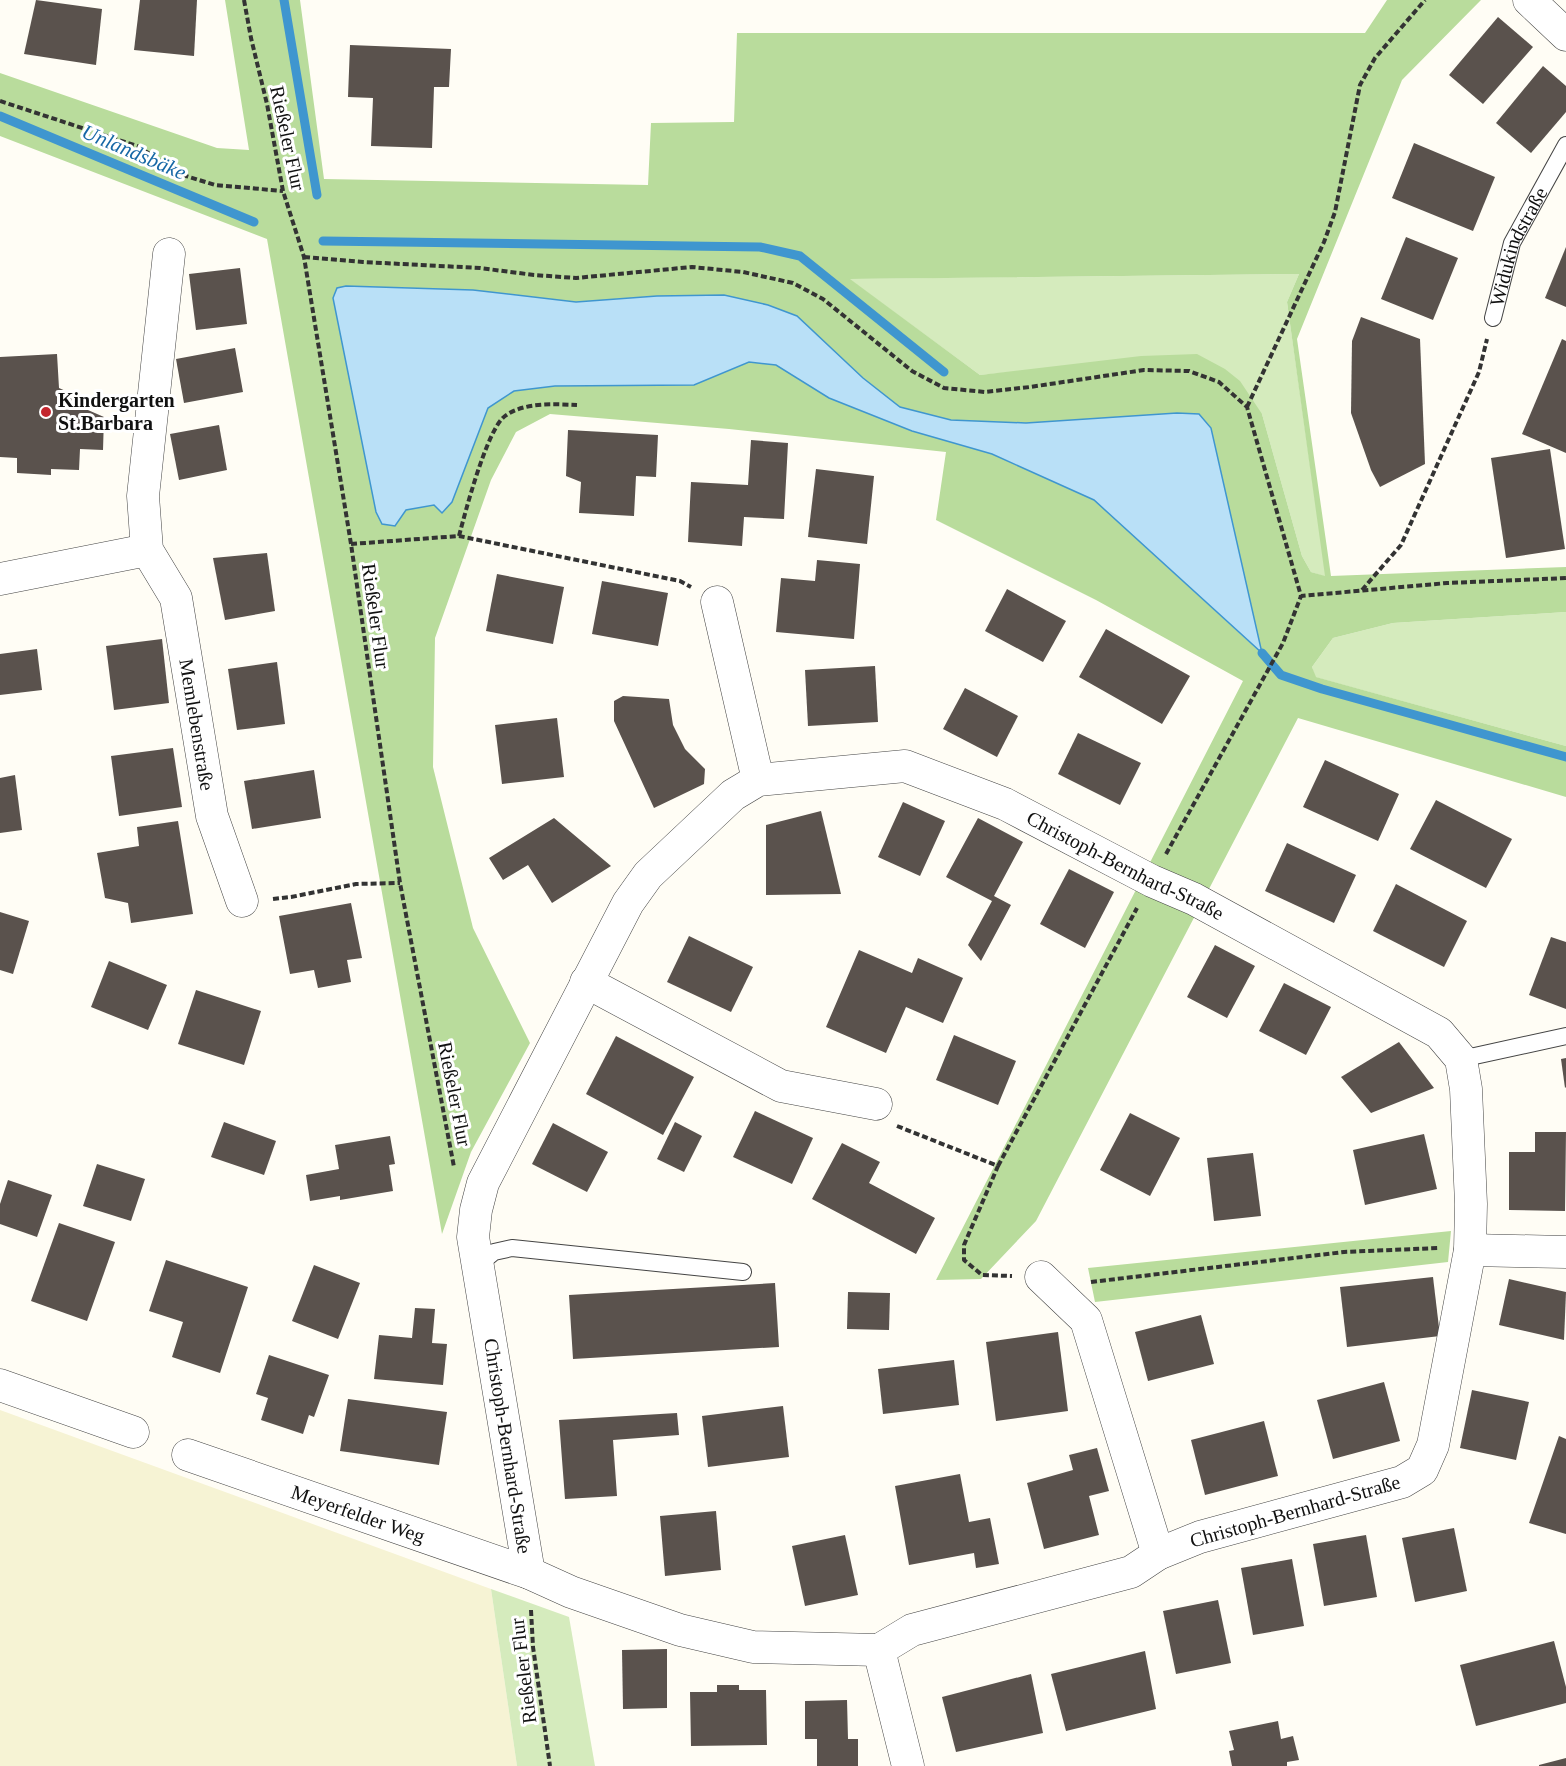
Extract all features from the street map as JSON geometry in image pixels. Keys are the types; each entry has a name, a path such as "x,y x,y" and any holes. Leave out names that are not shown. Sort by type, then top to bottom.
{"street":[{"path":"1529,0 1566,35"},
{"name":"Memlebenstraße","path":"169,254 143,496 147,550 176,597 212,816 242,902"},
{"path":"0,579 147,550"},
{"path":"717,602 758,780"},
{"name":"Christoph-Bernhard-Straße","path":"905,766 1005,804 1152,880 1194,899 1439,1033 1461,1059 1466,1089 1471,1204 1470,1250 1433,1445 1422,1470 1402,1482 1200,1537 1158,1554 1131,1572 912,1630 879,1650 753,1647 680,1630 571,1592 529,1573 473,1237 476,1210 483,1183 628,903 648,875 733,795 758,780 905,766"},
{"path":"586,982 781,1086 876,1104"},
{"path":"1470,1250 1566,1252"},
{"path":"1041,1277 1086,1320 1158,1554"},
{"path":"0,1385 133,1432"},
{"name":"Meyerfelder Weg","path":"188,1455 529,1573"},
{"path":"879,1650 908,1766"}],"lane":[{"name":"Widukindstraße","path":"1493,318 1512,243 1566,145"},
{"path":"1461,1059 1566,1036"},
{"path":"478,1265 494,1252 512,1248 743,1272"}],"path":[{"name":"Rießeler Flur","path":"244,0 283,191 304,257 351,544 400,883 456,1179"},
{"path":"1247,407 1324,242 1335,212 1360,85 1375,58 1425,0"},
{"path":"0,101 136,146 186,176 215,185 283,191"},
{"path":"304,257 480,268 576,278 692,267 743,272 793,283 823,300 912,371 944,388 985,392 1144,370 1189,371 1219,382 1247,407 1301,596 1283,643 998,1166 964,1245 964,1260 982,1275 1041,1277"},
{"path":"1362,591 1401,545 1479,372 1493,318"},
{"path":"459,536 488,443 503,417 523,408 553,404 577,405"},
{"path":"351,544 459,536 680,581 717,602"},
{"path":"1301,596 1447,582 1566,578"},
{"path":"242,902 291,897 356,884 400,883"},
{"path":"876,1104 893,1125 998,1166"},
{"path":"1089,1282 1344,1252 1435,1248 1470,1250"},
{"name":"Rießeler Flur","path":"529,1573 532,1647 550,1766"}],"shaded area":[{"path":"0,1410 491,1589 517,1766 0,1766"}],"green space":[{"path":"225,0 300,0 324,179 648,185 651,123 734,122 737,33 1365,33 1387,0 1481,0 1402,80 1297,339 1331,576 1566,567 1566,612 1393,623 1333,638 1312,667 1316,677 1566,746 1566,797 1298,718 1036,1221 981,1279 936,1280 1243,681 1096,600 936,520 946,452 729,429 550,414 516,432 491,480 435,638 433,767 473,928 530,1043 471,1152 442,1234 267,239 0,136 0,73 217,148 249,150","holes":["1299,274 1287,302 1325,576 1311,572 1302,556 1262,414 1240,381 1225,369 1197,354 1141,356 980,375 850,279","346,286 473,290 576,302 657,296 863,378 899,407 951,420 1026,423 1260,652 1094,500 992,454 912,431 829,398 776,365 749,362 693,385 555,386 514,391 488,408 452,502 442,513 434,505 406,510 337,288"]},
{"path":"1299,274 1287,302 1326,577 1311,572 1302,556 1262,414 1012,372 980,375 849,279"},
{"path":"1566,612 1566,746 1315,677 1312,667 1333,638 1393,623"},
{"path":"1451,1231 1448,1262 1095,1302 1088,1268"},
{"path":"491,1589 569,1617 595,1766 517,1766"}],"water":[{"path":"346,286 473,290 576,302 657,296 724,295 768,305 797,316 863,378 900,407 951,420 1026,423 1177,413 1199,414 1211,428 1262,653 1094,500 992,454 912,431 829,398 776,365 749,362 694,385 555,386 514,391 488,408 452,502 442,513 434,505 406,510 395,526 382,524 376,512 333,298 337,288"}],"building":[{"path":"36,0 102,9 96,65 24,54"},
{"path":"140,0 197,0 194,56 134,50"},
{"path":"1498,17 1533,47 1483,104 1449,75"},
{"path":"350,45 451,49 449,87 434,87 432,148 371,146 373,98 348,97"},
{"path":"1543,66 1566,86 1566,112 1531,153 1496,123"},
{"path":"1414,143 1495,177 1473,231 1392,198"},
{"path":"1406,237 1458,258 1433,320 1381,299"},
{"path":"1566,247 1566,307 1545,298"},
{"path":"240,268 247,324 196,330 189,274"},
{"path":"1361,317 1420,339 1425,464 1380,487 1371,470 1351,413 1352,341"},
{"path":"1562,339 1566,341 1566,453 1522,434"},
{"path":"235,348 243,392 184,403 176,359"},
{"name":"Kindergarten St.Barbara","path":"57,354 59,388 79,397 81,407 104,417 103,450 80,449 79,470 51,469 51,475 17,473 17,458 0,457 0,357"},
{"path":"219,425 227,470 179,480 170,434"},
{"path":"568,430 658,435 656,477 636,476 634,516 579,513 581,482 566,476"},
{"path":"751,440 788,443 784,519 744,517 742,546 688,542 691,482 748,485"},
{"path":"1550,449 1565,549 1506,558 1491,458"},
{"path":"816,469 874,476 867,544 808,537"},
{"path":"267,553 275,611 225,620 213,558"},
{"path":"817,560 860,564 854,639 776,632 781,578 815,581"},
{"path":"497,574 564,587 553,644 486,631"},
{"path":"602,581 668,593 658,646 592,634"},
{"path":"1007,589 1066,621 1043,662 985,631"},
{"path":"1106,629 1190,676 1162,724 1079,677"},
{"path":"162,639 169,703 114,710 106,646"},
{"path":"37,649 42,690 0,695 0,654"},
{"path":"277,662 285,724 237,730 228,669"},
{"path":"875,666 878,722 808,726 805,670"},
{"path":"965,688 1018,716 997,757 943,729"},
{"path":"623,696 669,699 673,725 685,749 705,769 704,784 654,808 614,721 614,701"},
{"path":"557,718 564,777 502,784 495,725"},
{"path":"1078,733 1141,763 1120,805 1058,774"},
{"path":"173,748 182,807 119,816 111,756"},
{"path":"1325,760 1399,794 1378,841 1303,807"},
{"path":"314,770 321,818 252,829 244,781"},
{"path":"15,775 22,830 0,833 0,778"},
{"path":"1436,800 1512,839 1486,888 1410,849"},
{"path":"903,802 945,821 920,876 878,857"},
{"path":"821,811 841,894 766,895 766,825"},
{"path":"554,818 611,866 552,903 528,865 503,880 489,858"},
{"path":"978,818 1023,842 994,896 1011,905 981,961 968,945 992,901 946,877"},
{"path":"178,821 193,914 131,923 128,903 105,898 97,853 139,846 137,827"},
{"path":"1287,843 1356,875 1334,923 1265,891"},
{"path":"1069,869 1114,892 1085,948 1040,924"},
{"path":"1396,884 1467,921 1444,967 1373,931"},
{"path":"351,903 362,958 347,960 351,982 318,988 314,970 290,974 279,916"},
{"path":"0,912 29,921 13,974 0,970"},
{"path":"689,936 753,967 731,1012 667,982"},
{"path":"1551,937 1566,942 1566,1009 1529,995"},
{"path":"1215,945 1255,966 1227,1018 1187,997"},
{"path":"859,950 912,973 918,958 963,978 943,1023 906,1007 886,1053 826,1027"},
{"path":"109,961 167,985 148,1030 91,1007"},
{"path":"1284,983 1331,1007 1306,1055 1259,1031"},
{"path":"196,990 261,1011 244,1065 178,1044"},
{"path":"954,1035 1016,1061 998,1105 936,1080"},
{"path":"616,1036 694,1077 663,1135 586,1094"},
{"path":"1399,1042 1434,1088 1371,1113 1341,1077"},
{"path":"1566,1058 1566,1087 1565,1088 1561,1059"},
{"path":"755,1111 813,1138 792,1184 733,1157"},
{"path":"1130,1113 1180,1138 1150,1196 1100,1170"},
{"path":"224,1122 276,1141 264,1175 211,1157"},
{"path":"675,1122 702,1136 684,1172 657,1159"},
{"path":"553,1123 608,1152 587,1192 532,1164"},
{"path":"1535,1132 1566,1132 1565,1211 1509,1210 1509,1152 1535,1152"},
{"path":"1424,1134 1437,1189 1365,1205 1353,1150"},
{"path":"390,1136 395,1164 389,1165 393,1191 340,1200 340,1196 310,1201 306,1175 339,1169 335,1145"},
{"path":"842,1143 880,1162 869,1183 935,1218 916,1254 812,1199"},
{"path":"1253,1153 1261,1216 1214,1221 1207,1158"},
{"path":"97,1164 145,1179 131,1221 83,1206"},
{"path":"8,1180 52,1195 37,1237 0,1224 0,1204"},
{"path":"59,1223 115,1242 87,1321 31,1301"},
{"path":"166,1260 248,1287 220,1373 172,1357 183,1322 149,1311"},
{"path":"314,1265 360,1283 338,1339 292,1321"},
{"path":"1433,1277 1440,1336 1347,1347 1340,1287"},
{"path":"1509,1279 1566,1292 1564,1340 1499,1325"},
{"path":"775,1283 779,1347 573,1359 569,1295"},
{"path":"848,1292 890,1293 889,1330 847,1329"},
{"path":"415,1308 435,1309 432,1343 447,1344 443,1385 374,1379 379,1335 412,1338"},
{"path":"1201,1315 1214,1364 1148,1381 1135,1332"},
{"path":"1058,1332 1068,1411 996,1421 986,1342"},
{"path":"269,1355 329,1375 314,1417 309,1415 303,1434 261,1420 268,1398 256,1394"},
{"path":"954,1360 959,1405 883,1414 878,1369"},
{"path":"1384,1382 1400,1441 1333,1459 1317,1400"},
{"path":"1472,1390 1529,1402 1516,1460 1460,1448"},
{"path":"348,1399 447,1412 439,1465 340,1451"},
{"path":"783,1406 789,1457 708,1467 702,1416"},
{"path":"677,1413 679,1435 613,1440 617,1496 565,1499 559,1420"},
{"path":"1264,1421 1278,1476 1205,1495 1191,1440"},
{"path":"1559,1436 1566,1439 1566,1534 1529,1523"},
{"path":"1097,1448 1109,1491 1089,1496 1099,1535 1044,1549 1027,1483 1073,1470 1069,1455"},
{"path":"960,1474 969,1522 990,1518 999,1564 976,1568 974,1553 909,1565 895,1486"},
{"path":"716,1511 721,1570 665,1576 660,1516"},
{"path":"1454,1528 1467,1591 1415,1602 1402,1538"},
{"path":"845,1535 858,1595 805,1606 792,1546"},
{"path":"1366,1535 1377,1597 1324,1606 1313,1544"},
{"path":"1292,1559 1304,1626 1253,1635 1241,1568"},
{"path":"1218,1600 1231,1663 1176,1674 1163,1611"},
{"path":"1554,1641 1566,1687 1566,1703 1476,1726 1460,1665"},
{"path":"667,1649 667,1708 623,1709 622,1650"},
{"path":"1145,1651 1156,1709 1066,1731 1051,1674"},
{"path":"1031,1674 1043,1733 956,1752 942,1697"},
{"path":"717,1685 739,1685 739,1690 766,1690 767,1745 691,1746 690,1692 717,1692"},
{"path":"847,1700 848,1739 858,1739 858,1766 817,1766 817,1739 805,1739 805,1701"},
{"path":"1278,1721 1281,1739 1293,1736 1299,1760 1287,1762 1287,1766 1232,1766 1229,1751 1234,1750 1229,1731"},
{"path":"1566,1758 1566,1766 1539,1766 1539,1765"}],"waterway":[{"path":"284,0 317,195"},
{"name":"Unlandsbäke","path":"0,116 254,222"},
{"path":"323,241 760,247 800,256 944,372"},
{"path":"1262,653 1281,675 1322,689 1566,757"}],"place":[{"name":"Kindergarten St.Barbara","path":"46,412"}]}
